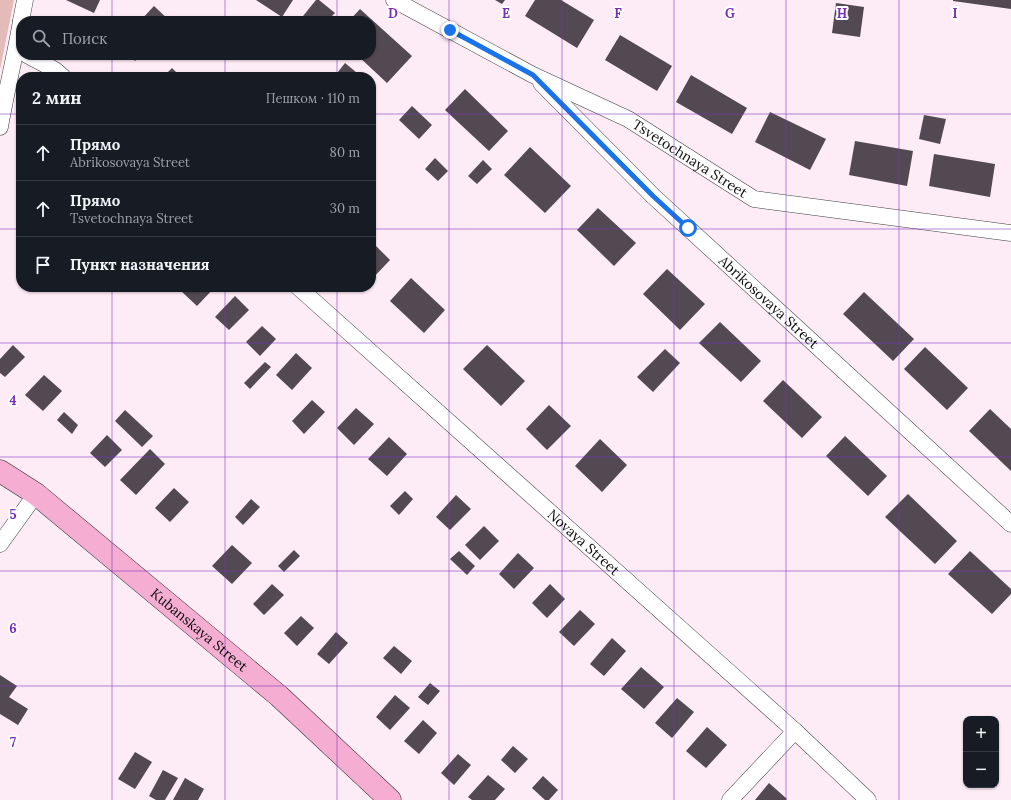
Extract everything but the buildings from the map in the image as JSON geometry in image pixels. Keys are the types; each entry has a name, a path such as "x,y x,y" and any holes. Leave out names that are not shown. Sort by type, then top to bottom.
{"main road":[{"name":"Kubanskaya Street","path":"0,471 36,494 280,696 390,800"}],"street":[{"path":"22,16 25,0"},
{"name":"Tsvetochnaya Street","path":"394,0 533,75 628,118 754,199 1011,233"},
{"path":"0,127 3,106 18,60"},
{"path":"36,60 57,72"},
{"name":"Abrikosovaya Street","path":"533,75 653,196 1011,524"},
{"name":"Novaya Street","path":"304,292 795,731 868,800"},
{"path":"0,544 36,494"},
{"path":"730,800 795,731"}],"shaded area":[{"path":"0,0 14,0 0,70"}],"route":[{"path":"450,30 533,75 653,196 688,228"}]}
